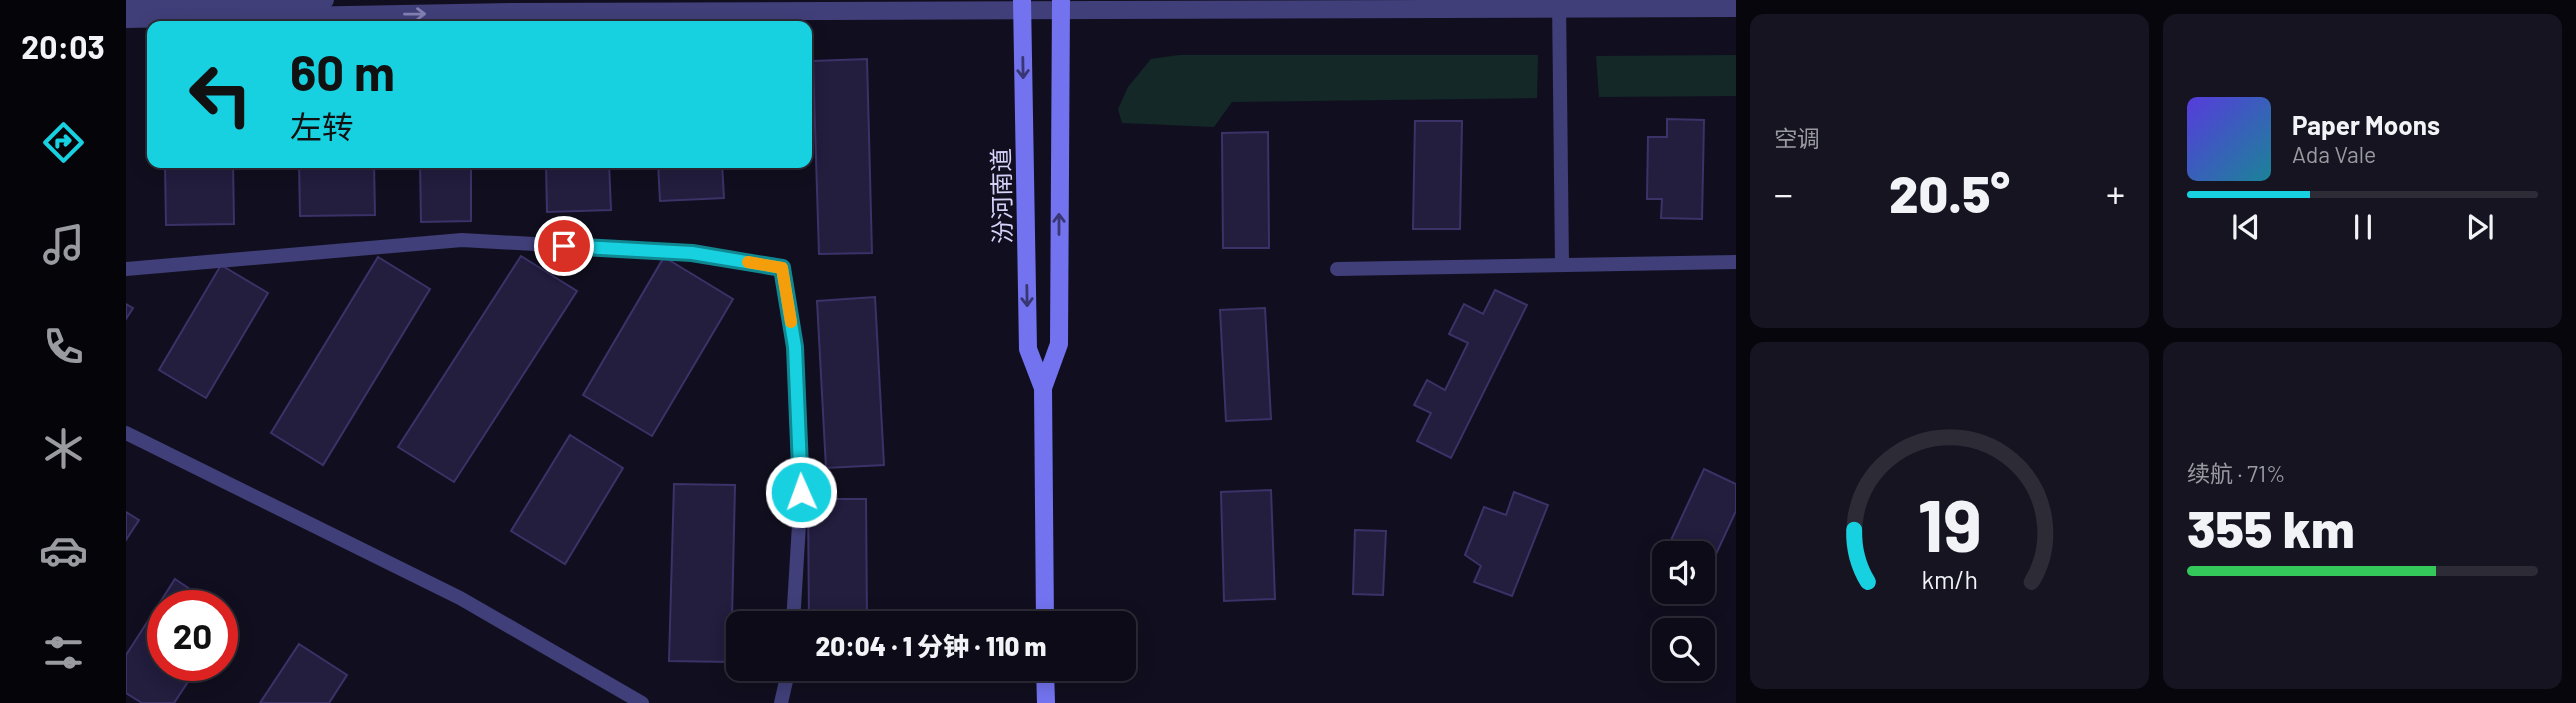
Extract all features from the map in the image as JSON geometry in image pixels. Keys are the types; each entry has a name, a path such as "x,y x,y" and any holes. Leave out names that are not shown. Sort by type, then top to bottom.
{"main road":[{"name":"汾河南道","path":"1022,6 1028,349 1043,388"},
{"name":"汾河南道","path":"1045,611 1043,388 1059,344 1061,6"},
{"path":"1045,681 1045,703"}],"street":[{"path":"126,5 325,0"},
{"path":"126,19 1022,6 1559,5 1736,8"}],"lane":[{"path":"1559,5 1562,265"},
{"path":"126,269 462,240 692,253 782,268 795,347 801,492 794,611"},
{"path":"1337,269 1736,262"},
{"path":"126,433 460,598 642,703"},
{"path":"781,703 786,681"}],"green space":[{"path":"1179,55 1538,55 1537,98 1232,102 1214,127 1122,123 1118,109 1128,87 1151,59"},
{"path":"1736,55 1736,96 1599,97 1596,56"}],"building":[{"path":"867,59 872,253 819,254 813,61"},
{"path":"1667,119 1704,120 1702,219 1661,218 1662,199 1647,199 1648,137 1667,137"},
{"path":"1415,121 1462,121 1460,229 1413,229"},
{"path":"1268,132 1269,248 1223,248 1222,133"},
{"path":"165,168 233,168 234,224 166,225"},
{"path":"299,168 374,168 375,215 300,216"},
{"path":"420,168 471,168 471,221 421,222"},
{"path":"546,168 609,168 611,210 547,212"},
{"path":"658,168 722,168 724,198 660,201"},
{"path":"521,256 577,291 454,482 398,447"},
{"path":"378,257 430,289 323,465 271,433"},
{"path":"664,257 733,299 652,436 583,395"},
{"path":"221,265 268,293 206,398 159,370"},
{"path":"1495,290 1527,305 1451,458 1417,441 1431,413 1414,405 1427,380 1445,390 1468,343 1449,334 1464,304 1483,314"},
{"path":"875,297 884,465 826,468 817,301"},
{"path":"126,304 133,308 126,319"},
{"path":"1265,308 1271,419 1226,421 1220,310"},
{"path":"570,435 623,468 565,564 511,531"},
{"path":"1704,469 1736,484 1736,511 1715,556 1715,541 1671,541"},
{"path":"674,484 735,485 732,611 726,611 726,662 669,661"},
{"path":"1271,490 1275,599 1224,601 1221,492"},
{"path":"1514,492 1548,505 1512,596 1474,582 1481,566 1465,555 1484,507 1506,515"},
{"path":"808,499 866,499 867,611 809,611"},
{"path":"126,512 139,520 126,540"},
{"path":"1355,530 1386,531 1383,595 1353,594"},
{"path":"175,579 191,590 168,590"},
{"path":"147,622 147,681 188,681 174,703 142,703 126,693 126,655"},
{"path":"299,644 347,675 329,703 260,703"}],"slow traffic":[{"path":"748,262 782,268 791,322"}],"route":[{"path":"564,246 692,253 782,268 795,347 801,492"}]}
